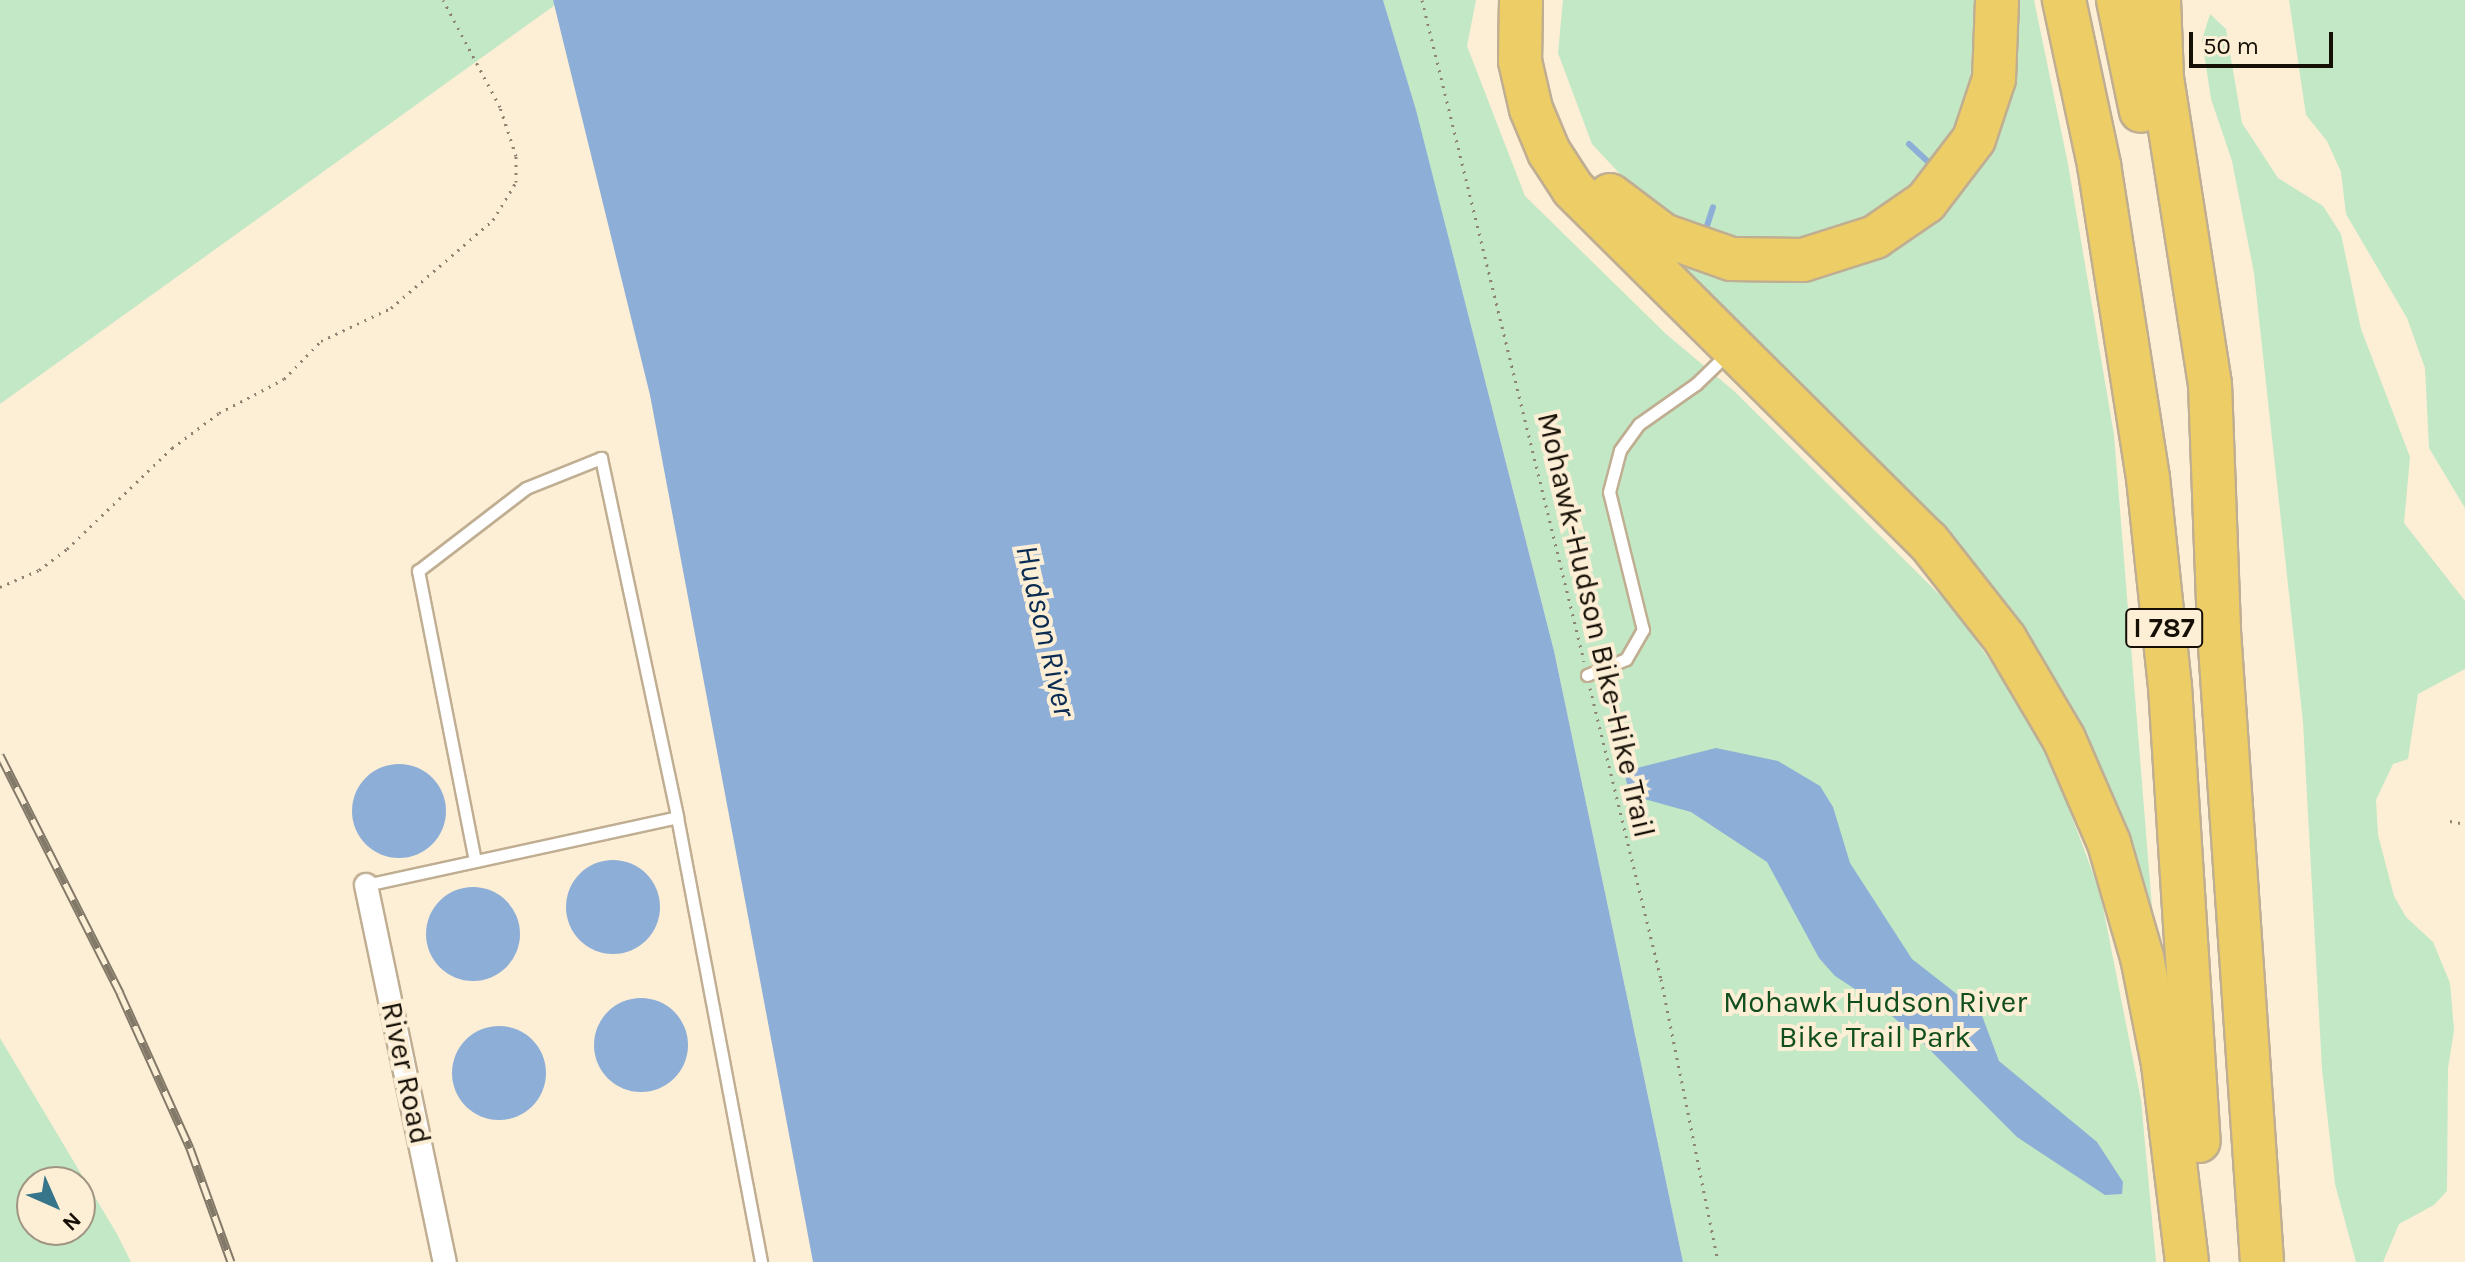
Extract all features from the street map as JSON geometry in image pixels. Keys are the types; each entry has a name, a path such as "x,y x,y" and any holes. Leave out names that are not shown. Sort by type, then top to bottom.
{"highway":[{"path":"1521,0 1523,77 1536,124 1556,165 1593,211 1947,562 2020,662 2064,739 2109,843 2142,957 2163,1064 2187,1262"},
{"path":"1545,0 1544,57 1552,99 1569,141 1591,175 1631,214 1675,241 1721,257 1768,262 1814,258 1861,243 1915,212 1943,185 1966,153 1986,110 1998,50 1997,0"},
{"name":"I 787","path":"2064,0 2114,253 2158,566 2207,1262"},
{"name":"I 787","path":"2118,0 2168,260 2219,631 2262,1262"},
{"path":"2159,0 2162,78 2210,384 2219,631"}],"street":[{"name":"River Road","path":"366,885 445,1262"}],"lane":[{"path":"1587,675 1626,659 1643,630 1609,492 1620,450 1639,424 1696,384 1734,348"},
{"path":"475,861 418,571 526,488 601,458 677,817 761,1262"},
{"path":"366,885 677,817"}],"path":[{"path":"0,587 39,570 67,549 172,448 219,413 284,379 321,341 391,308 493,220 516,182 516,156 500,107 443,0"},
{"name":"Mohawk-Hudson Bike-Hike Trail","path":"1422,0 1526,411 1661,979 1718,1262"},
{"path":"2450,821 2465,824"}],"green space":[{"path":"0,0 553,0 555,5 0,404"},
{"name":"Mohawk Hudson River Bike Trail Park","path":"1383,0 1476,0 1467,46 1525,196 1666,334 1734,391 1955,610 2041,734 2100,892 2141,1100 2156,1262 1683,1262 1554,651 1416,111"},
{"path":"1563,0 1975,0 1969,101 1924,175 1878,210 1822,233 1764,243 1704,229 1651,207 1592,144 1558,53"},
{"path":"2010,0 2034,0 2068,164 2114,435 2158,982 2086,751 1650,248 1674,256 1922,223"},
{"path":"2289,0 2465,0 2465,508 2429,448 2425,368 2407,318 2346,214 2341,172 2327,141 2306,115"},
{"path":"2210,14 2226,29 2242,123 2278,178 2323,206 2341,234 2361,329 2410,457 2404,523 2465,601 2465,669 2418,694 2408,759 2393,764 2376,800 2378,835 2394,896 2406,917 2433,942 2450,983 2454,1030 2448,1068 2447,1191 2434,1205 2399,1224 2383,1262 2356,1262 2335,1184 2322,1069 2303,722 2254,273 2232,161 2211,99 2202,40"},
{"path":"0,1038 76,1166 16,1166 16,1246 96,1246 96,1199 131,1262 0,1262"}],"water":[{"name":"Hudson River","path":"553,0 1383,0 1416,110 1554,651 1683,1262 813,1262 650,395"},
{"path":"1716,748 1778,761 1820,786 1833,807 1850,863 1912,959 1981,1013 1999,1061 2097,1142 2123,1182 2122,1194 2105,1195 2017,1137 1922,1042 1878,1004 1835,976 1819,958 1767,862 1691,812 1630,795 1625,776 1637,768"},
{"path":"399,764 417,767 432,778 443,793 446,811 443,829 432,844 417,855 399,858 381,855 366,844 355,829 352,811 355,793 366,778 381,767"},
{"path":"613,860 631,863 646,874 657,889 660,907 657,925 646,940 631,951 613,954 595,951 580,940 569,925 566,907 569,889 580,874 595,863"},
{"path":"473,887 491,890 507,900 517,916 520,934 517,952 507,968 491,978 473,981 455,978 439,968 429,952 426,934 429,916 439,900 455,890"},
{"path":"641,998 659,1001 674,1012 685,1027 688,1045 685,1063 674,1078 659,1089 641,1092 623,1089 608,1078 597,1063 594,1045 597,1027 608,1012 623,1001"},
{"path":"499,1026 517,1029 532,1040 543,1055 546,1073 543,1091 532,1106 517,1117 499,1120 481,1117 466,1106 455,1091 452,1073 455,1055 466,1040 481,1029"}],"waterway":[{"path":"1909,144 1935,168"},
{"path":"1704,235 1713,207"}],"railway":[{"path":"0,755 120,993 190,1148 231,1262"}]}
